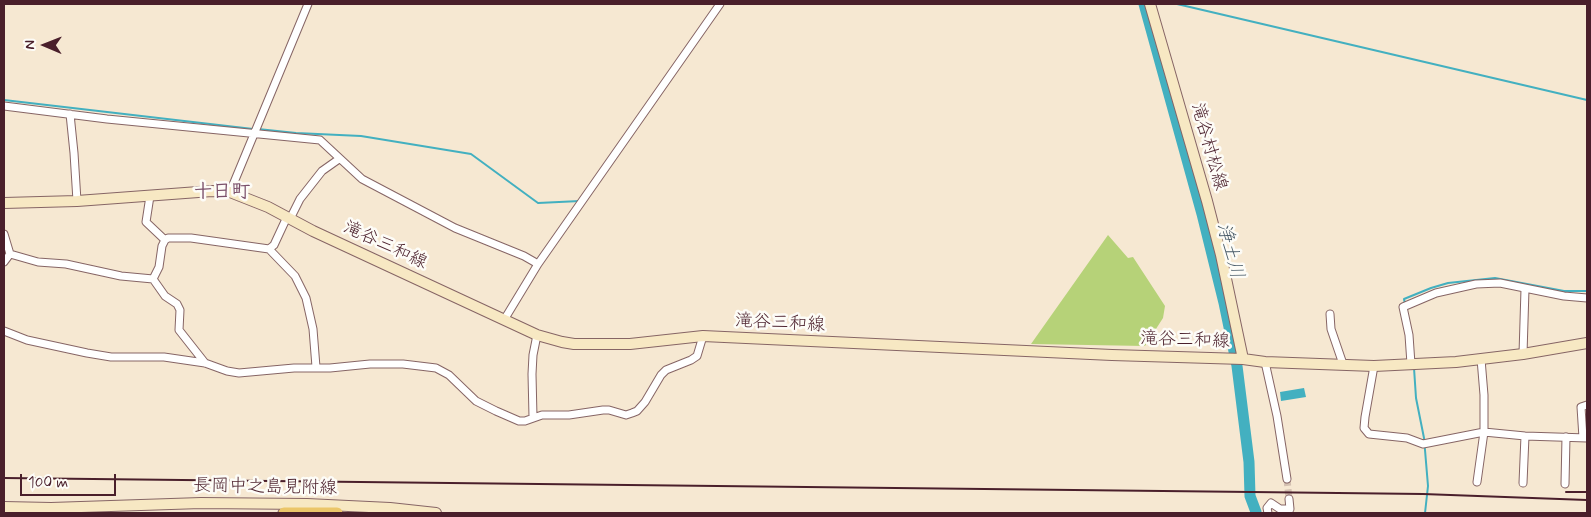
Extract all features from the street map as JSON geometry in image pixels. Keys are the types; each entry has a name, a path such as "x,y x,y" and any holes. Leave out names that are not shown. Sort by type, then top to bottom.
{"highway":[{"path":"284,513 337,513"}],"main road":[{"name":"滝谷村松線","path":"1150,4 1207,200 1243,358"},
{"name":"滝谷三和線","path":"4,203 77,201 212,191 230,192 248,198 537,335 562,342 595,345 630,344 703,336 1112,355 1243,358 1265,362 1374,366 1456,362 1523,354 1587,343"},
{"name":"長岡中之島見附線","path":"4,507 51,508 201,503 307,504 390,508 436,513"}],"street":[{"path":"230,192 308,4"},
{"path":"504,320 538,264 720,4"},
{"path":"4,106 256,131 320,140 362,179 455,228 524,256 538,264"},
{"path":"70,114 77,201"},
{"path":"270,249 300,199 322,171 339,159"},
{"path":"150,196 146,222 165,240"},
{"path":"4,234 10,254"},
{"path":"165,240 176,237 191,238 270,249 295,276 306,298 312,321 316,367"},
{"path":"153,279 159,267 165,240"},
{"path":"4,262 10,254"},
{"path":"10,254 38,262 66,264 121,276 153,279 165,296 177,304 180,310 179,330 205,363"},
{"path":"1411,364 1409,334 1404,306 1447,289 1476,284 1500,284 1564,296 1587,298"},
{"path":"1523,354 1525,289"},
{"path":"1330,314 1331,329 1343,364"},
{"path":"4,331 27,340 111,357 164,357 205,363 239,373 378,364 403,364 436,368 449,375 471,398 519,421 525,421 533,417 603,410 626,415 637,411 666,370 697,356 703,336"},
{"path":"533,417 532,374 537,335"},
{"path":"1477,482 1484,432 1481,359"},
{"path":"1265,362 1277,416 1286,479"},
{"path":"1374,366 1365,417 1364,428 1367,434 1407,438 1423,444 1484,432 1525,436 1585,438 1581,407 1587,405"},
{"path":"1523,484 1525,436"},
{"path":"1565,484 1566,437"},
{"path":"1268,513 1267,508 1271,503 1280,509 1290,509 1288,499"}],"green space":[{"path":"1108,235 1128,258 1133,257 1165,306 1163,318 1145,346 1031,344"}],"water":[{"path":"1304,388 1306,397 1281,401 1280,392"}],"waterway":[{"name":"浄土川","path":"1144,4 1202,214 1224,303 1237,366 1249,462 1250,496 1256,512"},
{"path":"1177,4 1587,100"},
{"path":"4,100 253,129"},
{"path":"258,129 361,136 471,154 538,203 580,201"},
{"path":"1405,304 1404,299 1448,283 1495,278 1564,291 1587,291"},
{"path":"1414,368 1416,398 1424,438 1428,486 1425,513"}],"tunnel":[{"path":"1287,479 1289,499"}],"railway":[{"path":"4,478 1423,494 1587,500"},
{"path":"1566,492 1587,492"}],"district":[{"name":"十日町","path":"222,193"}]}
